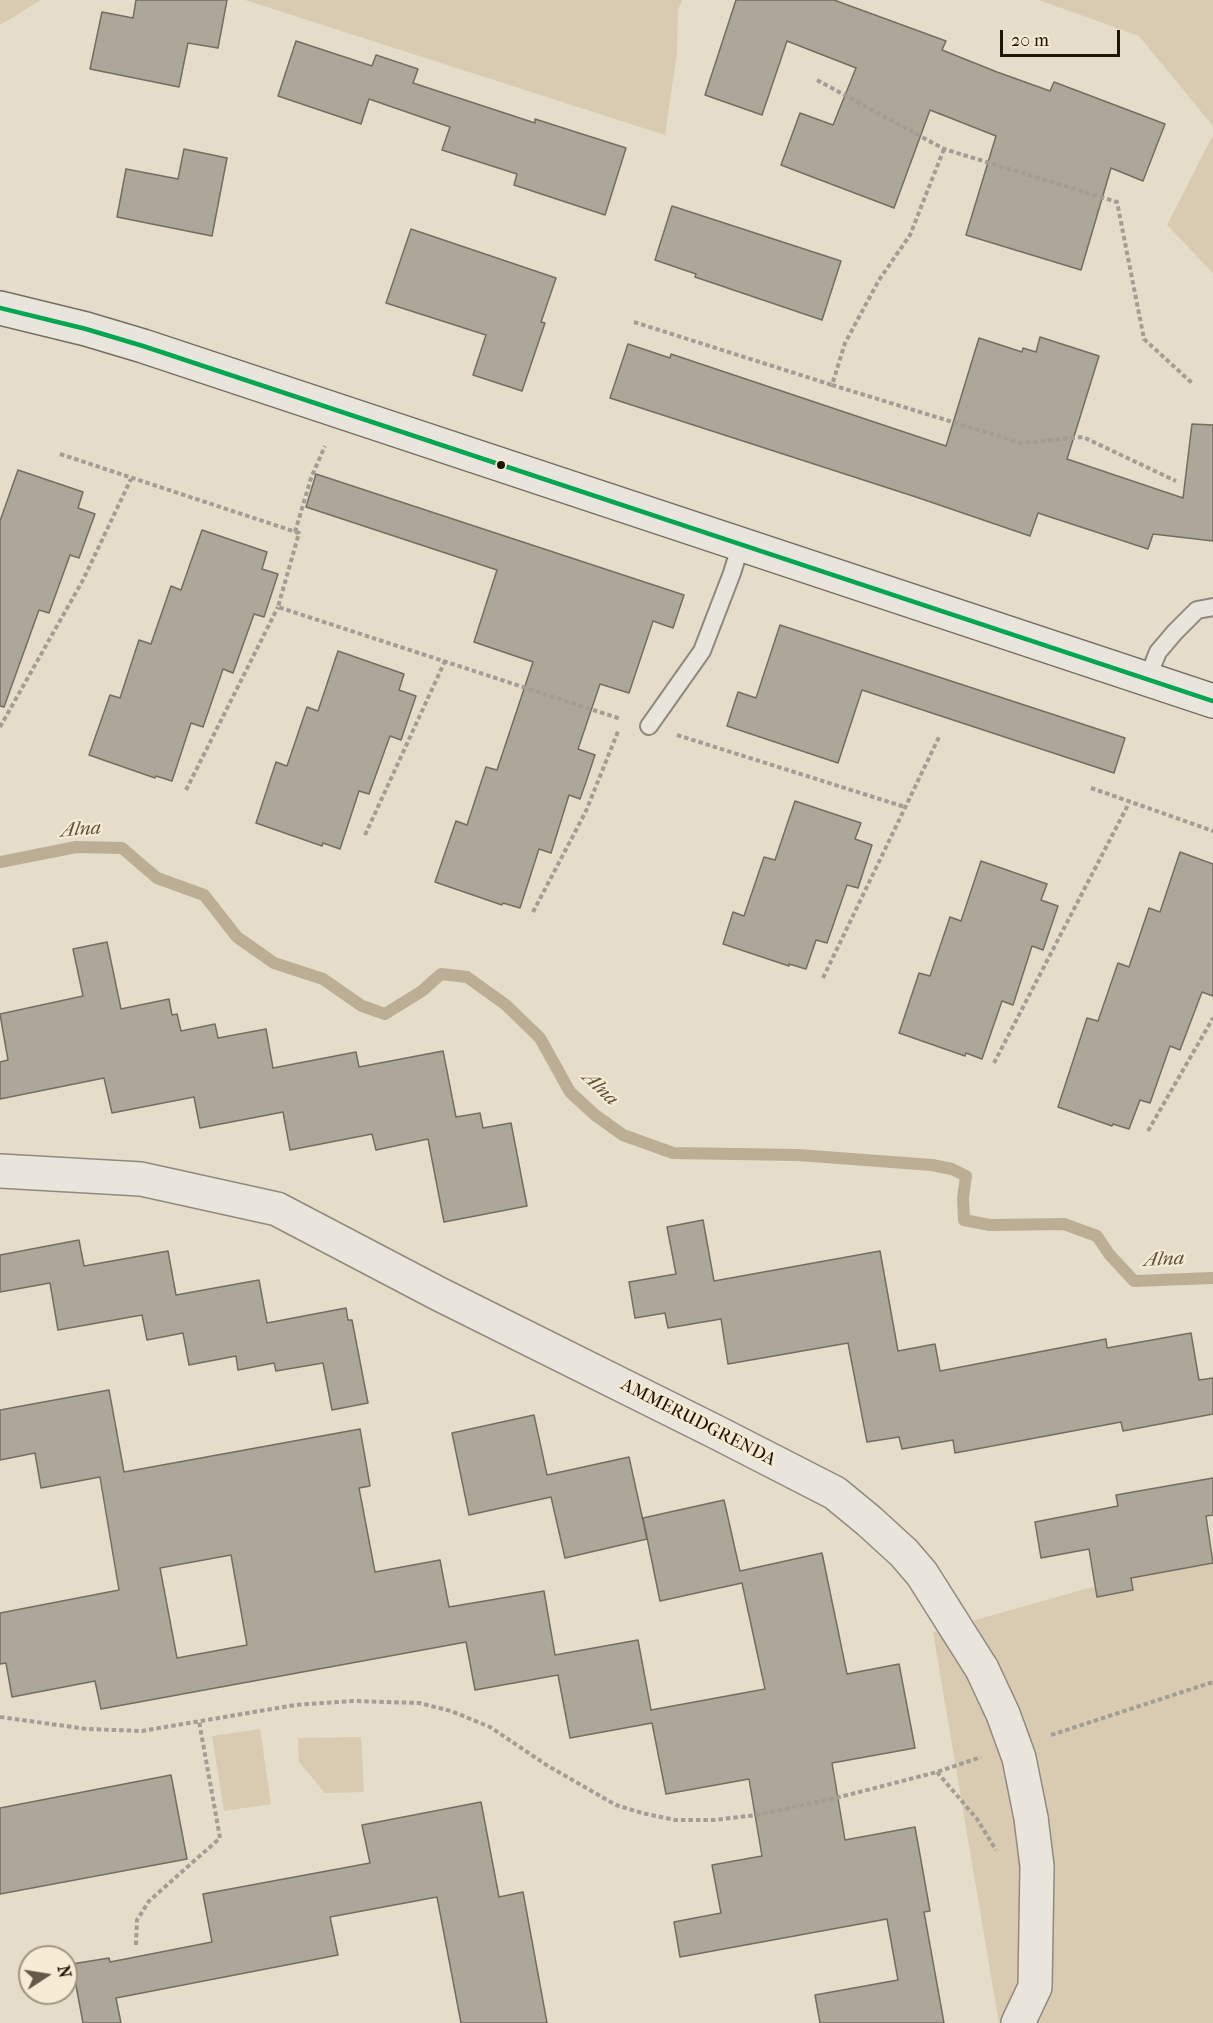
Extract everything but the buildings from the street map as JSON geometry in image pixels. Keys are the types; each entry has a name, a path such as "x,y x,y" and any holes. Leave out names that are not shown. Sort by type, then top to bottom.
{"street":[{"path":"0,308 143,346 1213,701"},
{"name":"AMMERUDGRENDA","path":"0,1171 141,1179 277,1209 835,1493 904,1552 922,1574 982,1669 1003,1714 1019,1758 1031,1818 1037,1866 1035,1987 1018,2023"}],"lane":[{"path":"649,726 702,651 741,544"},
{"path":"1147,679 1158,652 1175,632 1197,610 1213,607"}],"path":[{"path":"817,80 944,149 1117,202 1144,339 1192,383"},
{"path":"832,385 845,343 879,280 910,235 944,149"},
{"path":"634,322 1021,443 1083,437 1176,481"},
{"path":"295,532 311,478 328,440"},
{"path":"60,454 299,533 278,607 186,789"},
{"path":"0,727 82,580 131,478"},
{"path":"278,607 623,720 586,812 533,912"},
{"path":"365,835 445,661"},
{"path":"649,726 905,807"},
{"path":"822,978 940,735"},
{"path":"1091,788 1213,831"},
{"path":"994,1063 1130,803"},
{"path":"1148,1131 1213,1018"},
{"path":"1040,1738 1213,1682"},
{"path":"0,1717 87,1729 142,1731 295,1705 353,1701 419,1703 451,1711 490,1727 548,1766 616,1805 675,1820 714,1820 756,1815 836,1798 937,1772 983,1757"},
{"path":"136,1945 137,1920 149,1901 220,1838 199,1721"},
{"path":"937,1772 977,1819 998,1852"}],"shaded area":[{"path":"0,0 41,0 0,25"},
{"path":"245,0 682,0 678,10 677,52 665,135"},
{"path":"1039,0 1213,0 1213,126 1139,36"},
{"path":"1213,135 1213,273 1167,225"},
{"path":"1213,1553 1213,2023 999,2023 933,1632"},
{"path":"260,1729 271,1804 224,1811 212,1736"},
{"path":"361,1737 364,1792 325,1793 299,1762 298,1738"}],"waterway":[{"name":"Alna","path":"0,862 76,847 122,848 157,878 204,895 237,937 274,963 323,979 362,1006 385,1014 422,991 441,974 467,977 506,1005 540,1038 570,1092 595,1115 623,1135 673,1153 798,1155 932,1165 952,1169 966,1176 963,1198 964,1220 990,1225 1064,1224 1097,1236 1109,1254 1134,1281 1213,1278"}],"transit line":[{"path":"0,308 143,346 1213,701"}]}
